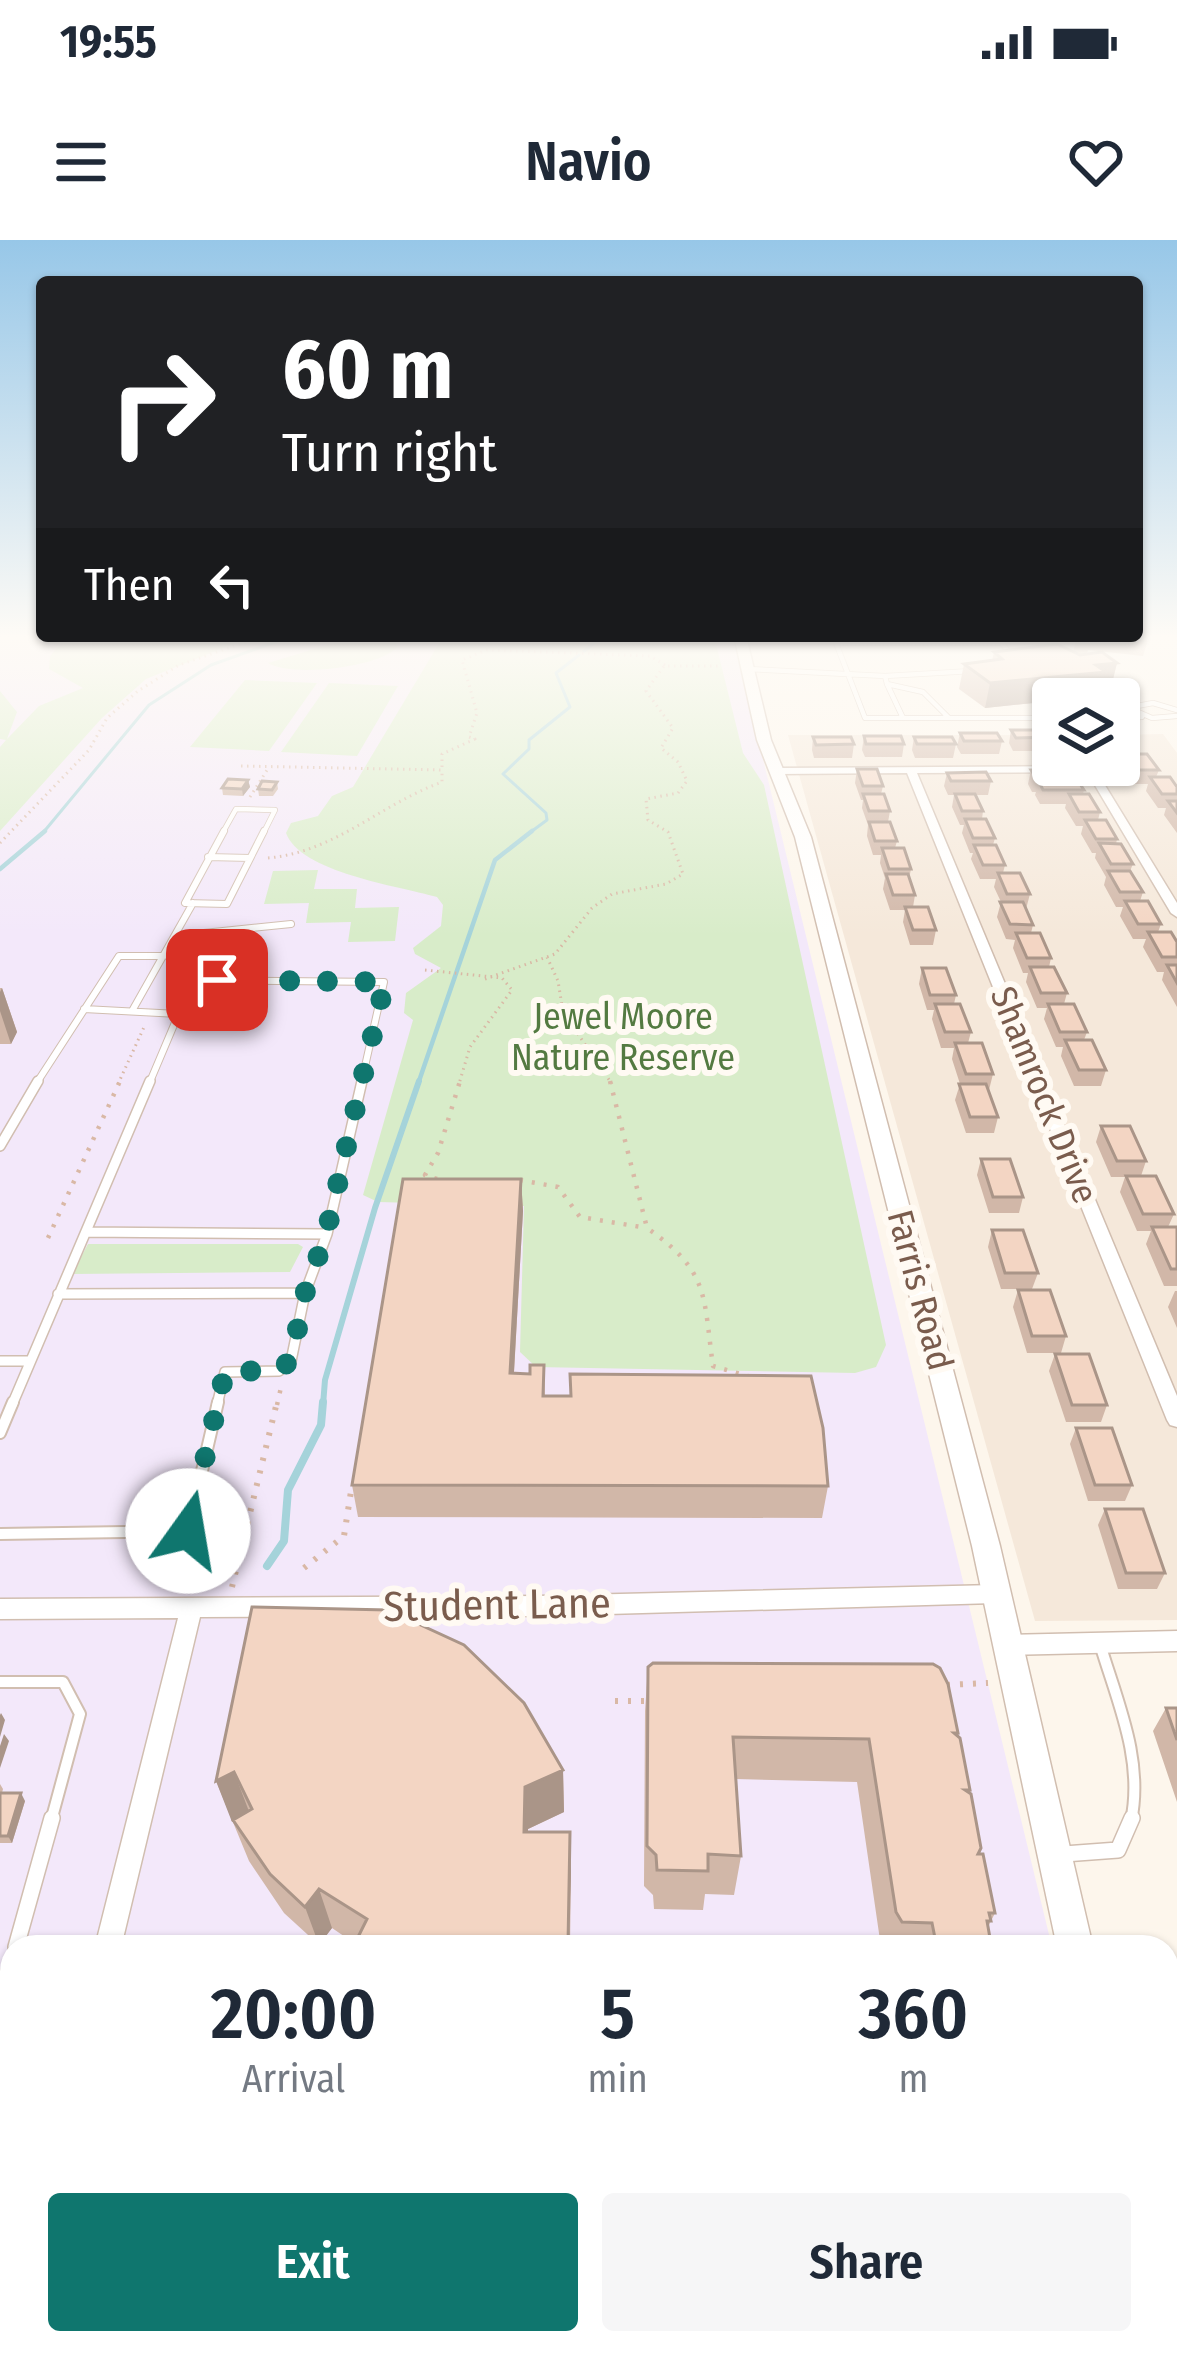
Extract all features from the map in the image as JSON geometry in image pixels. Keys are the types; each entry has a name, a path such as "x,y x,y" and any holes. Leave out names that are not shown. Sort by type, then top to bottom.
{"street":[{"name":"Farris Road","path":"767,739 802,837 995,1594 1073,1935"},
{"path":"777,771 1090,769 1177,913"},
{"name":"Shamrock Drive","path":"911,771 1177,1420"},
{"name":"Student Lane","path":"0,1609 558,1606 995,1594"},
{"path":"111,1935 192,1606"},
{"path":"1005,1645 1177,1641"}],"lane":[{"path":"236,808 275,810 250,858 227,904 185,903 236,808"},
{"path":"208,857 250,858"},
{"path":"132,1011 194,903"},
{"path":"175,937 291,924"},
{"path":"0,1146 64,1035 119,956 164,956"},
{"path":"0,1433 193,980 385,982 326,1234 305,1293 288,1365 279,1370 225,1372 188,1531 0,1534"},
{"path":"84,1009 178,1014"},
{"path":"86,1232 326,1234"},
{"path":"58,1294 305,1293"},
{"path":"0,1361 28,1360"},
{"path":"1053,1854 1118,1850 1132,1830 1139,1787 1100,1644"},
{"path":"0,1682 64,1682 80,1714 19,1935"}],"path":[{"path":"0,843 12,823 97,739"},
{"path":"268,859 320,852 407,792 442,782 442,754 474,739"},
{"path":"485,979 558,952 590,908 610,895 664,886 683,874 668,832 648,820 646,807 646,799 678,793 687,781 679,761 661,748 667,739"},
{"path":"241,766 442,770"},
{"path":"247,801 269,767"},
{"path":"246,786 261,792"},
{"path":"180,972 189,956 210,945"},
{"path":"548,957 563,1012 614,1086 647,1228"},
{"path":"425,970 506,980 511,997 470,1047 438,1153 425,1175 438,1179"},
{"path":"48,1238 147,1019"},
{"path":"508,1180 558,1187 580,1217 647,1228 678,1250 701,1281 713,1366 758,1378"},
{"path":"232,1587 282,1383"},
{"path":"304,1568 344,1536 355,1469"},
{"path":"936,1691 947,1685 988,1683"},
{"path":"615,1701 661,1701"}],"shaded area":[{"path":"0,739 758,739 1049,1935 0,1935"},
{"path":"789,739 1032,739 1032,786 1140,786 1140,739 1166,739 1177,753 1177,1620 1035,1621"}],"green space":[{"path":"0,739 83,739 0,831 0,747 6,740"},
{"path":"197,739 278,739 269,751 190,747"},
{"path":"290,739 367,739 357,756 281,752"},
{"name":"Jewel Moore Nature Reserve","path":"382,739 739,739 764,785 886,1345 876,1367 855,1373 536,1367 520,1352 524,1206 378,1202 363,1195 413,1020 404,1013 406,993 441,968 415,954 413,948 441,926 443,905 437,897 330,867 295,846 286,833 291,823 318,816 332,796 353,787"},
{"path":"318,870 314,889 357,889 355,908 399,907 395,941 348,942 351,922 306,923 309,903 264,904 273,871"},
{"path":"88,1244 303,1247 290,1272 72,1274"}],"building":[{"path":"814,739 852,739 854,744 816,745"},
{"path":"865,739 902,739 904,744 866,744"},
{"path":"915,739 953,739 956,744 917,744"},
{"path":"1140,754 1147,754 1159,770 1140,770"},
{"path":"857,769 877,769 883,786 863,786"},
{"path":"986,772 991,781 951,781 947,773"},
{"path":"1150,777 1170,777 1177,794 1162,794"},
{"path":"228,779 248,780 242,789 222,788"},
{"path":"262,781 277,782 272,790 258,789"},
{"path":"1041,786 1081,786 1084,790 1043,790"},
{"path":"863,794 884,794 890,811 869,811"},
{"path":"955,794 975,794 983,811 962,811"},
{"path":"1069,794 1089,794 1100,812 1079,812"},
{"path":"965,819 986,819 995,838 973,838"},
{"path":"1085,820 1106,820 1117,839 1096,839"},
{"path":"869,822 890,822 897,841 875,841"},
{"path":"1099,843 1121,844 1133,864 1111,864"},
{"path":"974,845 996,845 1005,865 983,865"},
{"path":"882,848 904,848 911,869 889,869"},
{"path":"1108,871 1130,871 1143,892 1120,892"},
{"path":"998,873 1020,873 1030,894 1007,894"},
{"path":"886,874 908,874 915,895 893,895"},
{"path":"1125,901 1148,901 1161,924 1138,924"},
{"path":"1000,902 1023,902 1033,925 1010,924"},
{"path":"905,907 928,907 936,930 913,930"},
{"path":"1148,932 1171,932 1177,957 1162,957"},
{"path":"1016,933 1040,933 1051,958 1027,958"},
{"path":"1030,967 1054,967 1067,993 1041,993"},
{"path":"922,968 946,968 956,995 930,995"},
{"path":"935,1004 960,1004 971,1032 945,1032"},
{"path":"1048,1004 1074,1004 1087,1032 1060,1032"},
{"path":"1065,1040 1092,1040 1106,1070 1079,1070"},
{"path":"955,1043 982,1043 993,1074 966,1074"},
{"path":"959,1084 986,1084 998,1117 970,1117"},
{"path":"1101,1126 1130,1126 1146,1161 1117,1161"},
{"path":"981,1159 1010,1159 1023,1197 993,1197"},
{"path":"1126,1176 1156,1176 1174,1214 1143,1214"},
{"path":"403,1179 521,1179 510,1373 530,1374 530,1365 544,1365 543,1396 571,1396 570,1374 811,1376 823,1428 828,1486 352,1485"},
{"path":"1152,1227 1177,1227 1177,1269 1171,1269"},
{"path":"992,1230 1023,1230 1038,1273 1005,1273"},
{"path":"1018,1290 1050,1290 1066,1336 1032,1336"},
{"path":"1055,1354 1089,1354 1107,1405 1072,1405"},
{"path":"1076,1428 1112,1428 1132,1485 1095,1485"},
{"path":"1105,1509 1143,1509 1165,1573 1126,1573"},
{"path":"252,1607 388,1610 464,1645 524,1703 563,1770 525,1787 524,1832 570,1832 568,1935 359,1935 367,1919 319,1889 305,1907 270,1874 233,1820 252,1809 234,1772 216,1781"},
{"path":"653,1663 933,1664 940,1668 948,1684 958,1733 954,1733 960,1738 970,1790 965,1790 971,1794 981,1848 978,1854 983,1854 995,1913 989,1913 989,1935 934,1935 932,1923 902,1922 896,1912 869,1739 733,1737 741,1856 708,1854 708,1871 657,1870 656,1855 647,1846 648,1667"},
{"path":"1166,1708 1177,1708 1177,1740"},
{"path":"0,1793 21,1793 8,1836 0,1836"}],"waterway":[{"path":"43,832 121,739"},
{"path":"531,739 529,749 503,774 546,813 547,820 531,832"},
{"path":"0,869 43,832"},
{"path":"418,1084 495,860 531,832"},
{"path":"323,1405 325,1380 375,1208 419,1081"},
{"path":"267,1566 284,1541 288,1490 321,1425 323,1402"}],"route":[{"path":"188,1531 225,1372 279,1370 291,1360 385,982 217,980"}]}
